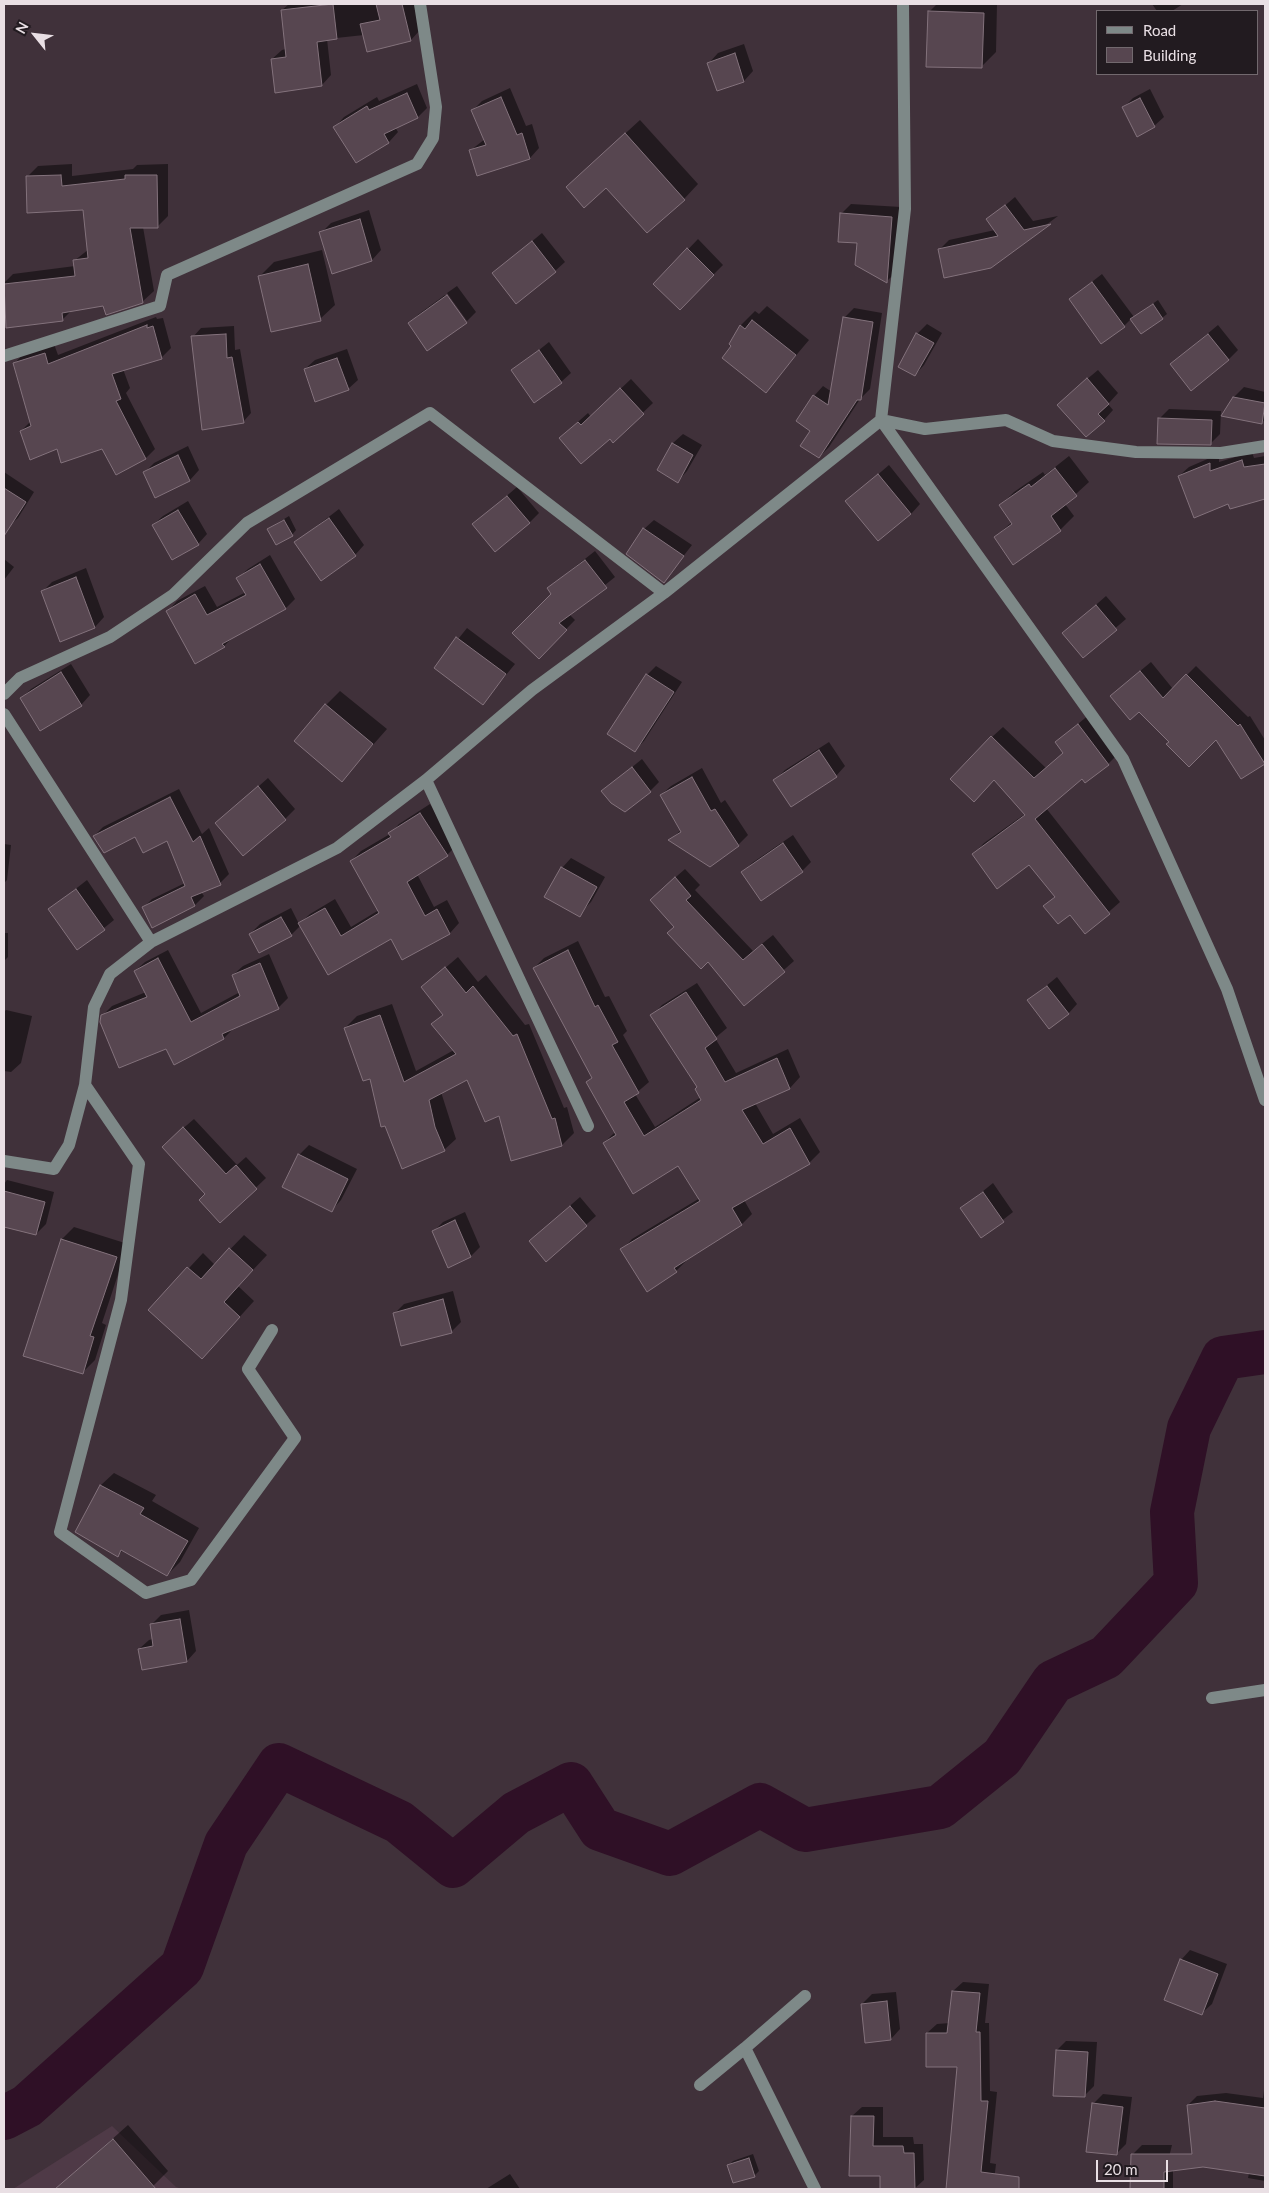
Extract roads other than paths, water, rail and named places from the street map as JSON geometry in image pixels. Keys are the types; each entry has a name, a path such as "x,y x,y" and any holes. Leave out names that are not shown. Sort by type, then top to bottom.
{"street":[{"path":"4,356 160,306 167,275 417,164 433,138 436,107 420,4"},
{"path":"903,4 905,209 881,420 1123,759 1227,989 1265,1100"},
{"path":"4,694 20,678 110,637 174,595 247,523 430,414 664,593"},
{"path":"881,420 925,429 1006,420 1053,441 1136,452 1221,453 1265,446"},
{"path":"4,1161 54,1169 69,1145 84,1084 94,1006 110,974 150,942 336,848 426,780 532,690 664,593 881,420"},
{"path":"4,714 150,942"},
{"path":"426,780 588,1126"},
{"path":"84,1084 139,1164 120,1300 60,1532 146,1593 191,1580 295,1438 248,1370 272,1330"},
{"path":"1212,1698 1265,1690"},
{"path":"700,2084 805,1996"},
{"path":"745,2048 815,2189"}],"waterway":[{"path":"4,2118 27,2106 182,1967 226,1844 279,1765 399,1822 453,1866 516,1813 571,1784 600,1829 670,1854 760,1805 805,1830 940,1807 1002,1757 1053,1682 1106,1657 1176,1583 1172,1512 1189,1428 1223,1358 1265,1352"}]}
